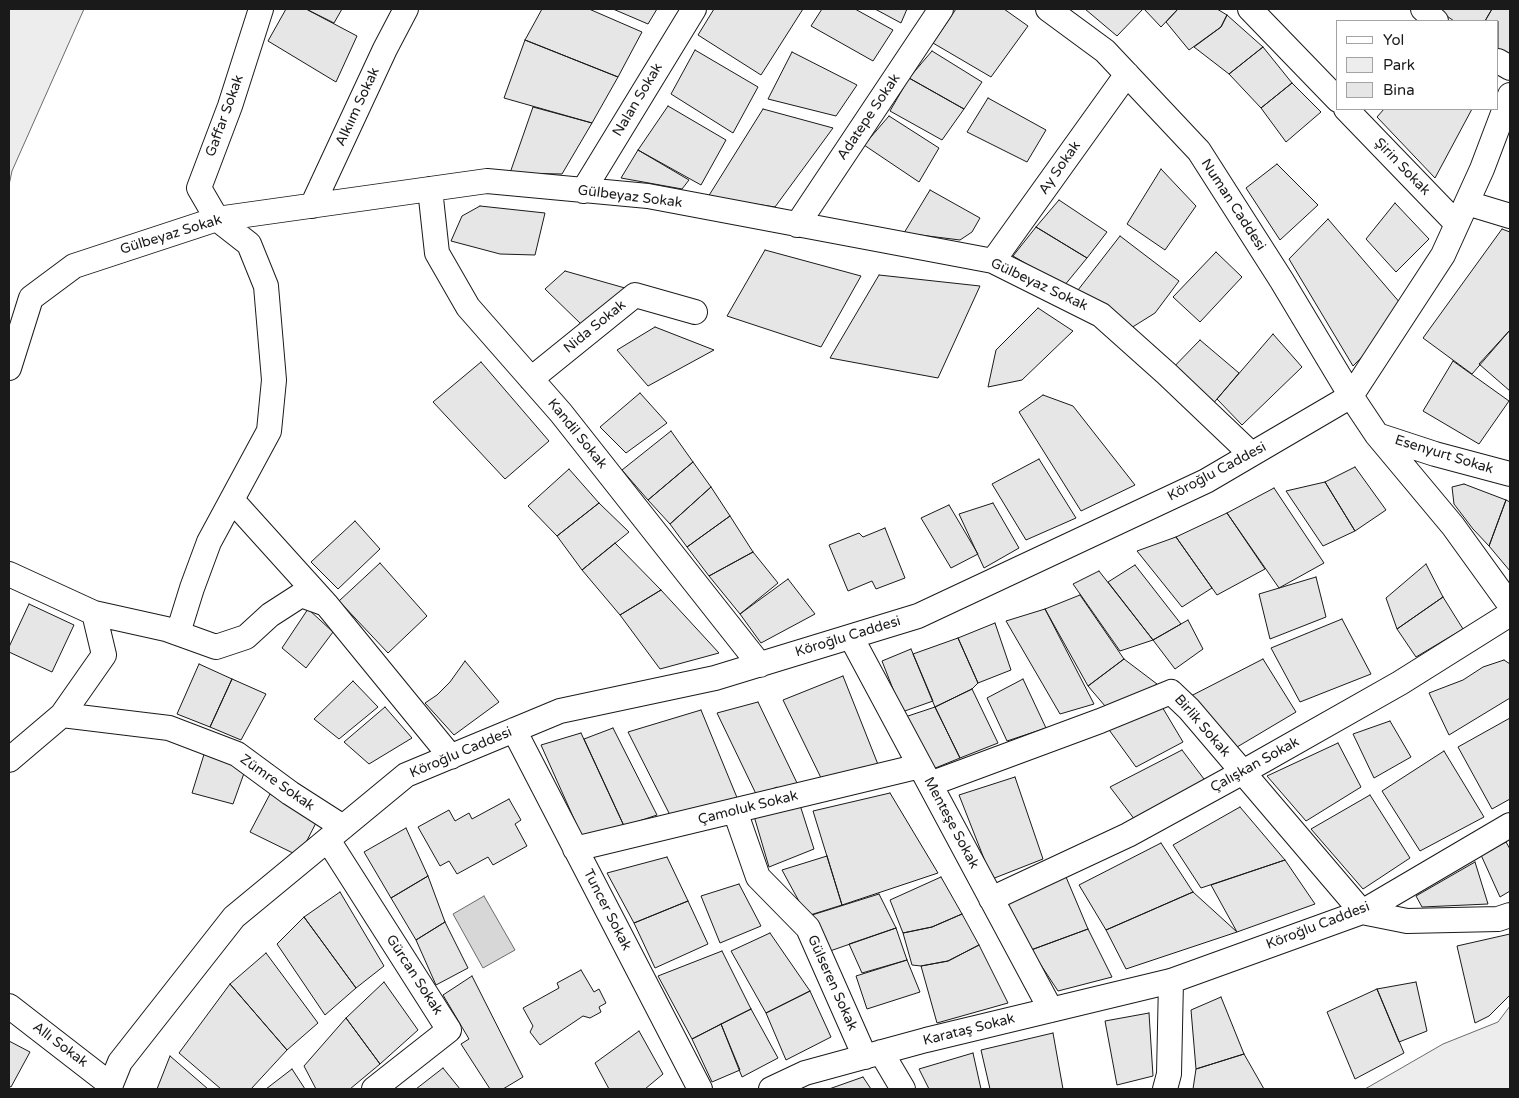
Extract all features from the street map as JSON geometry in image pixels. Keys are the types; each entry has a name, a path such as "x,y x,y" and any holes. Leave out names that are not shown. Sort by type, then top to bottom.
{"street":[{"name":"Gaffar Sokak","path":"217,219 199,188 230,106 261,9"},
{"name":"Alkıım Sokak","path":"312,206 384,49 406,9"},
{"name":"Nalan Sokak","path":"583,191 694,9"},
{"name":"Adatepe Sokak","path":"797,224 941,9"},
{"name":"Numan Caddesi","path":"1048,9 1105,51 1199,151 1282,281 1351,396 1378,435"},
{"path":"1250,9 1336,98"},
{"path":"1422,9 1435,20"},
{"path":"1499,62 1510,68"},
{"name":"Ay Sokak","path":"993,262 1127,74"},
{"name":"Köroğlu Caddesi","path":"110,1087 120,1062 234,917 406,775 560,711 715,678 918,616 1206,481 1351,396 1444,255 1482,170 1510,95"},
{"name":"Şirin Sokak","path":"1347,110 1462,214"},
{"name":"Gülbeyaz Sokak","path":"9,368 31,298 74,266 217,219 486,181 648,196 993,262 1101,315 1167,374 1251,454"},
{"name":"Kandil Sokak","path":"430,189 437,253 468,307 561,413 760,664"},
{"path":"1462,214 1510,216"},
{"path":"178,633 209,542 269,431 274,380 266,286 249,244 217,219"},
{"name":"Nida Sokak","path":"531,378 635,295 694,312"},
{"path":"1378,435 1453,526 1510,605"},
{"name":"Esenyurt Sokak","path":"1378,435 1435,454 1510,474"},
{"path":"232,500 326,604 451,757"},
{"path":"9,574 94,613 166,629 216,647 246,637 270,615 301,595 326,604"},
{"path":"9,760 62,715 104,655 94,613"},
{"name":"Çalışkan Sokak","path":"991,899 1128,835 1244,772 1400,683 1510,614"},
{"name":"Menteşe Sokak","path":"851,637 1051,1010"},
{"name":"Birlik Sokak","path":"925,775 1100,721 1171,692 1189,709 1227,755 1244,772 1362,912"},
{"name":"Zümre Sokak","path":"62,715 169,728 237,754 290,793 335,833"},
{"name":"Tuncer Sokak","path":"514,730 700,1089"},
{"name":"Çamoluk Sokak","path":"575,849 735,811 925,775"},
{"name":"Gülseren Sokak","path":"735,811 758,877 808,928 873,1054 902,1089"},
{"name":"Köroğlu Caddesi","path":"1171,981 1362,912 1510,825"},
{"name":"Gürcan Sokak","path":"335,833 449,1030 374,1089"},
{"path":"1362,912 1406,921 1498,920 1510,915"},
{"path":"1165,1089 1169,1074 1171,981"},
{"name":"Karataş Sokak","path":"771,1089 804,1073 873,1054 1171,981"},
{"name":"Allı Sokak","path":"9,1006 110,1087"}],"green space":[{"path":"9,9 84,9 12,171 9,185"},
{"path":"1510,1006 1510,1089 1365,1089 1443,1044 1498,1022"}],"shaded area":[{"path":"484,896 515,950 483,968 453,914"}],"building":[{"path":"286,9 306,9 357,36 336,82 268,41"},
{"path":"308,9 342,9 334,23"},
{"path":"542,9 589,9 642,32 618,77 525,40"},
{"path":"613,9 657,9 648,24"},
{"path":"714,9 803,9 761,75 698,35"},
{"path":"822,9 855,9 893,30 873,61 811,26"},
{"path":"875,9 907,9 901,23"},
{"path":"956,9 1004,9 1028,26 991,77 933,43"},
{"path":"1085,9 1143,9 1117,36"},
{"path":"1144,9 1178,9 1161,27"},
{"path":"1178,9 1217,9 1227,15 1221,27 1189,50 1166,22"},
{"path":"1444,9 1492,9 1486,20 1453,20 1441,12"},
{"path":"1492,9 1510,9 1510,56 1499,50 1499,20 1486,20"},
{"path":"1227,15 1263,47 1229,74 1194,47 1221,27"},
{"path":"525,40 618,77 592,123 504,98"},
{"path":"1263,47 1292,83 1261,108 1229,74"},
{"path":"695,50 758,87 733,133 671,94"},
{"path":"932,51 982,82 964,109 909,78"},
{"path":"792,52 857,85 836,116 768,99"},
{"path":"909,78 964,109 942,140 890,111"},
{"path":"1292,83 1321,112 1286,142 1261,108"},
{"path":"988,98 1046,130 1027,162 967,132"},
{"path":"668,106 726,140 701,185 638,150"},
{"path":"533,107 592,123 562,174 510,173"},
{"path":"763,109 833,128 775,207 708,197"},
{"path":"1383,110 1471,110 1435,178 1377,117"},
{"path":"889,116 939,148 919,182 864,145"},
{"path":"638,150 689,180 682,189 621,178"},
{"path":"1277,164 1318,205 1280,240 1246,188"},
{"path":"1161,169 1196,206 1165,250 1127,224"},
{"path":"930,190 980,218 972,232 960,240 904,233"},
{"path":"1059,200 1107,232 1087,258 1036,227"},
{"path":"1395,203 1429,239 1396,272 1366,239"},
{"path":"480,206 545,213 535,255 500,254 451,241 462,216"},
{"path":"1328,219 1407,311 1353,366 1289,259"},
{"path":"1036,227 1087,258 1064,286 1013,256"},
{"path":"1502,229 1510,232 1510,330 1472,374 1423,338"},
{"path":"1120,236 1179,281 1155,313 1131,328 1078,290"},
{"path":"765,250 861,276 821,347 727,316"},
{"path":"1216,252 1242,277 1200,322 1173,297"},
{"path":"565,271 625,288 582,325 545,289"},
{"path":"879,275 980,286 938,378 830,358"},
{"path":"1038,308 1073,331 1022,380 988,387 996,350"},
{"path":"655,327 714,350 648,386 617,350"},
{"path":"1510,330 1510,391 1479,364"},
{"path":"1273,334 1302,367 1242,425 1217,399"},
{"path":"1200,340 1239,373 1206,412 1167,374"},
{"path":"1453,361 1509,401 1479,444 1423,411"},
{"path":"481,362 549,441 505,479 433,402"},
{"path":"640,393 667,423 626,453 600,427"},
{"path":"1043,395 1073,406 1135,485 1081,511 1019,412"},
{"path":"671,431 693,462 648,500 622,470"},
{"path":"1039,459 1076,518 1026,540 992,484"},
{"path":"693,462 711,487 670,524 648,500"},
{"path":"1355,467 1386,510 1355,531 1325,482"},
{"path":"569,469 599,503 557,536 528,506"},
{"path":"1325,482 1355,531 1323,546 1286,491"},
{"path":"1464,484 1506,500 1489,546 1454,504 1452,487"},
{"path":"711,487 730,516 687,547 670,524"},
{"path":"1274,488 1324,563 1279,588 1227,513"},
{"path":"1506,500 1510,502 1510,571 1489,546"},
{"path":"599,503 629,532 582,570 557,536"},
{"path":"993,503 1019,548 984,568 959,514"},
{"path":"949,505 978,554 951,568 921,518"},
{"path":"1227,513 1265,569 1217,595 1176,537"},
{"path":"730,516 753,552 709,576 687,547"},
{"path":"355,521 380,549 338,589 311,562"},
{"path":"885,528 905,578 876,589 872,581 848,591 829,545 859,533 863,537"},
{"path":"1176,537 1212,588 1182,607 1137,551"},
{"path":"615,543 661,590 620,615 582,570"},
{"path":"753,552 778,583 740,614 709,576"},
{"path":"380,563 427,616 388,653 339,601"},
{"path":"1426,564 1443,597 1397,629 1386,598"},
{"path":"1135,565 1181,624 1153,640 1108,582"},
{"path":"1099,571 1153,640 1120,651 1073,584"},
{"path":"1316,577 1326,617 1270,639 1259,594"},
{"path":"788,579 815,614 761,643 740,614"},
{"path":"661,590 719,653 660,669 620,615"},
{"path":"1080,595 1124,659 1088,686 1045,609"},
{"path":"1443,597 1463,629 1416,657 1397,629"},
{"path":"29,604 74,625 52,672 9,652 9,647"},
{"path":"308,609 333,632 306,668 282,648"},
{"path":"1045,609 1094,704 1060,714 1006,621"},
{"path":"1342,619 1371,674 1300,702 1271,648"},
{"path":"1188,620 1203,649 1175,669 1153,640"},
{"path":"995,623 1011,670 978,683 958,638"},
{"path":"958,638 978,683 972,689 935,707 913,654"},
{"path":"911,649 933,701 902,712 882,661"},
{"path":"1124,659 1157,684 1111,713 1088,686"},
{"path":"1263,659 1296,712 1232,750 1185,699"},
{"path":"1504,660 1510,664 1510,698 1449,735 1429,693 1463,680 1483,667"},
{"path":"465,661 499,702 454,735 425,703 437,695 450,682"},
{"path":"199,664 232,679 210,727 177,714"},
{"path":"843,676 879,767 823,782 783,700"},
{"path":"232,679 266,694 241,740 210,727"},
{"path":"1023,679 1046,728 1007,741 987,698"},
{"path":"353,681 378,707 339,739 314,719"},
{"path":"972,689 998,743 960,758 935,707"},
{"path":"1158,700 1183,742 1136,767 1107,727"},
{"path":"758,702 798,785 781,795 777,787 757,796 717,713"},
{"path":"385,707 412,738 369,764 344,742"},
{"path":"935,707 960,758 933,769 905,717"},
{"path":"701,710 738,800 672,819 628,732"},
{"path":"1510,718 1510,799 1492,809 1458,747"},
{"path":"1390,721 1411,757 1374,778 1353,734"},
{"path":"613,728 657,815 624,826 584,739"},
{"path":"581,733 624,826 583,839 541,745"},
{"path":"1338,743 1361,787 1306,821 1267,776"},
{"path":"206,748 248,762 233,804 192,793"},
{"path":"1182,750 1207,783 1135,820 1110,787"},
{"path":"1444,751 1484,817 1420,851 1382,791"},
{"path":"1015,777 1043,859 992,879 959,795"},
{"path":"890,793 938,873 842,905 813,811"},
{"path":"270,794 318,819 299,856 250,832"},
{"path":"1370,795 1410,858 1363,889 1311,829"},
{"path":"509,799 521,820 515,824 527,846 493,865 488,857 457,874 449,861 440,866 418,827 449,810 455,821 469,813 472,819"},
{"path":"800,805 814,849 769,867 754,816"},
{"path":"1240,807 1285,860 1201,888 1173,845"},
{"path":"406,828 428,876 391,898 364,852"},
{"path":"1506,842 1510,849 1510,891 1500,897 1481,855"},
{"path":"1161,843 1193,892 1106,930 1079,885"},
{"path":"827,856 842,905 807,916 782,870"},
{"path":"667,857 688,901 634,923 607,873"},
{"path":"1285,860 1315,904 1237,932 1211,885"},
{"path":"1475,862 1488,904 1422,907 1416,896"},
{"path":"428,876 445,922 416,940 391,898"},
{"path":"941,877 962,914 932,927 903,933 890,900"},
{"path":"1066,877 1088,929 1031,950 1005,898"},
{"path":"739,884 761,926 720,943 701,896"},
{"path":"340,892 384,966 356,988 304,917"},
{"path":"1193,892 1237,932 1126,969 1106,930"},
{"path":"879,894 896,928 830,951 812,915"},
{"path":"688,901 708,944 655,968 634,923"},
{"path":"962,914 979,945 948,961 921,966 912,965 903,933 932,927"},
{"path":"304,917 356,988 325,1015 277,944"},
{"path":"445,922 468,968 436,985 416,940"},
{"path":"896,928 907,960 862,973 849,944"},
{"path":"1088,929 1112,977 1058,991 1031,950"},
{"path":"770,933 810,991 766,1013 731,951"},
{"path":"1510,934 1510,995 1489,1016 1475,1023 1457,946"},
{"path":"979,945 1008,1003 937,1023 921,966 948,961"},
{"path":"722,951 751,1009 692,1039 658,976"},
{"path":"266,953 318,1023 287,1050 230,984"},
{"path":"907,960 920,992 867,1009 856,976"},
{"path":"581,970 594,992 599,989 606,1003 599,1007 601,1012 590,1018 583,1016 540,1045 530,1032 533,1026 523,1008 559,988 557,983"},
{"path":"472,976 523,1077 503,1089 490,1089 461,1044 469,1039 443,995"},
{"path":"384,982 418,1030 380,1064 346,1018"},
{"path":"1416,982 1427,1031 1399,1042 1377,989"},
{"path":"230,984 287,1050 251,1089 221,1089 179,1053"},
{"path":"1377,989 1404,1053 1355,1079 1327,1012"},
{"path":"810,991 831,1037 786,1060 766,1013"},
{"path":"1221,997 1244,1054 1196,1069 1191,1010"},
{"path":"751,1009 778,1058 742,1077 721,1024"},
{"path":"1149,1013 1153,1076 1117,1085 1105,1021"},
{"path":"346,1018 380,1064 350,1089 316,1089 304,1066"},
{"path":"721,1024 740,1070 712,1082 692,1039"},
{"path":"639,1031 663,1074 645,1089 609,1089 595,1063"},
{"path":"1053,1033 1063,1089 990,1089 981,1050"},
{"path":"9,1041 30,1052 11,1087 9,1086"},
{"path":"973,1053 981,1089 929,1089 919,1069"},
{"path":"1244,1054 1264,1089 1193,1089 1196,1069"},
{"path":"170,1056 208,1089 157,1089"},
{"path":"443,1068 460,1089 416,1089"},
{"path":"292,1069 305,1089 266,1089"},
{"path":"863,1077 871,1089 829,1089"}]}
